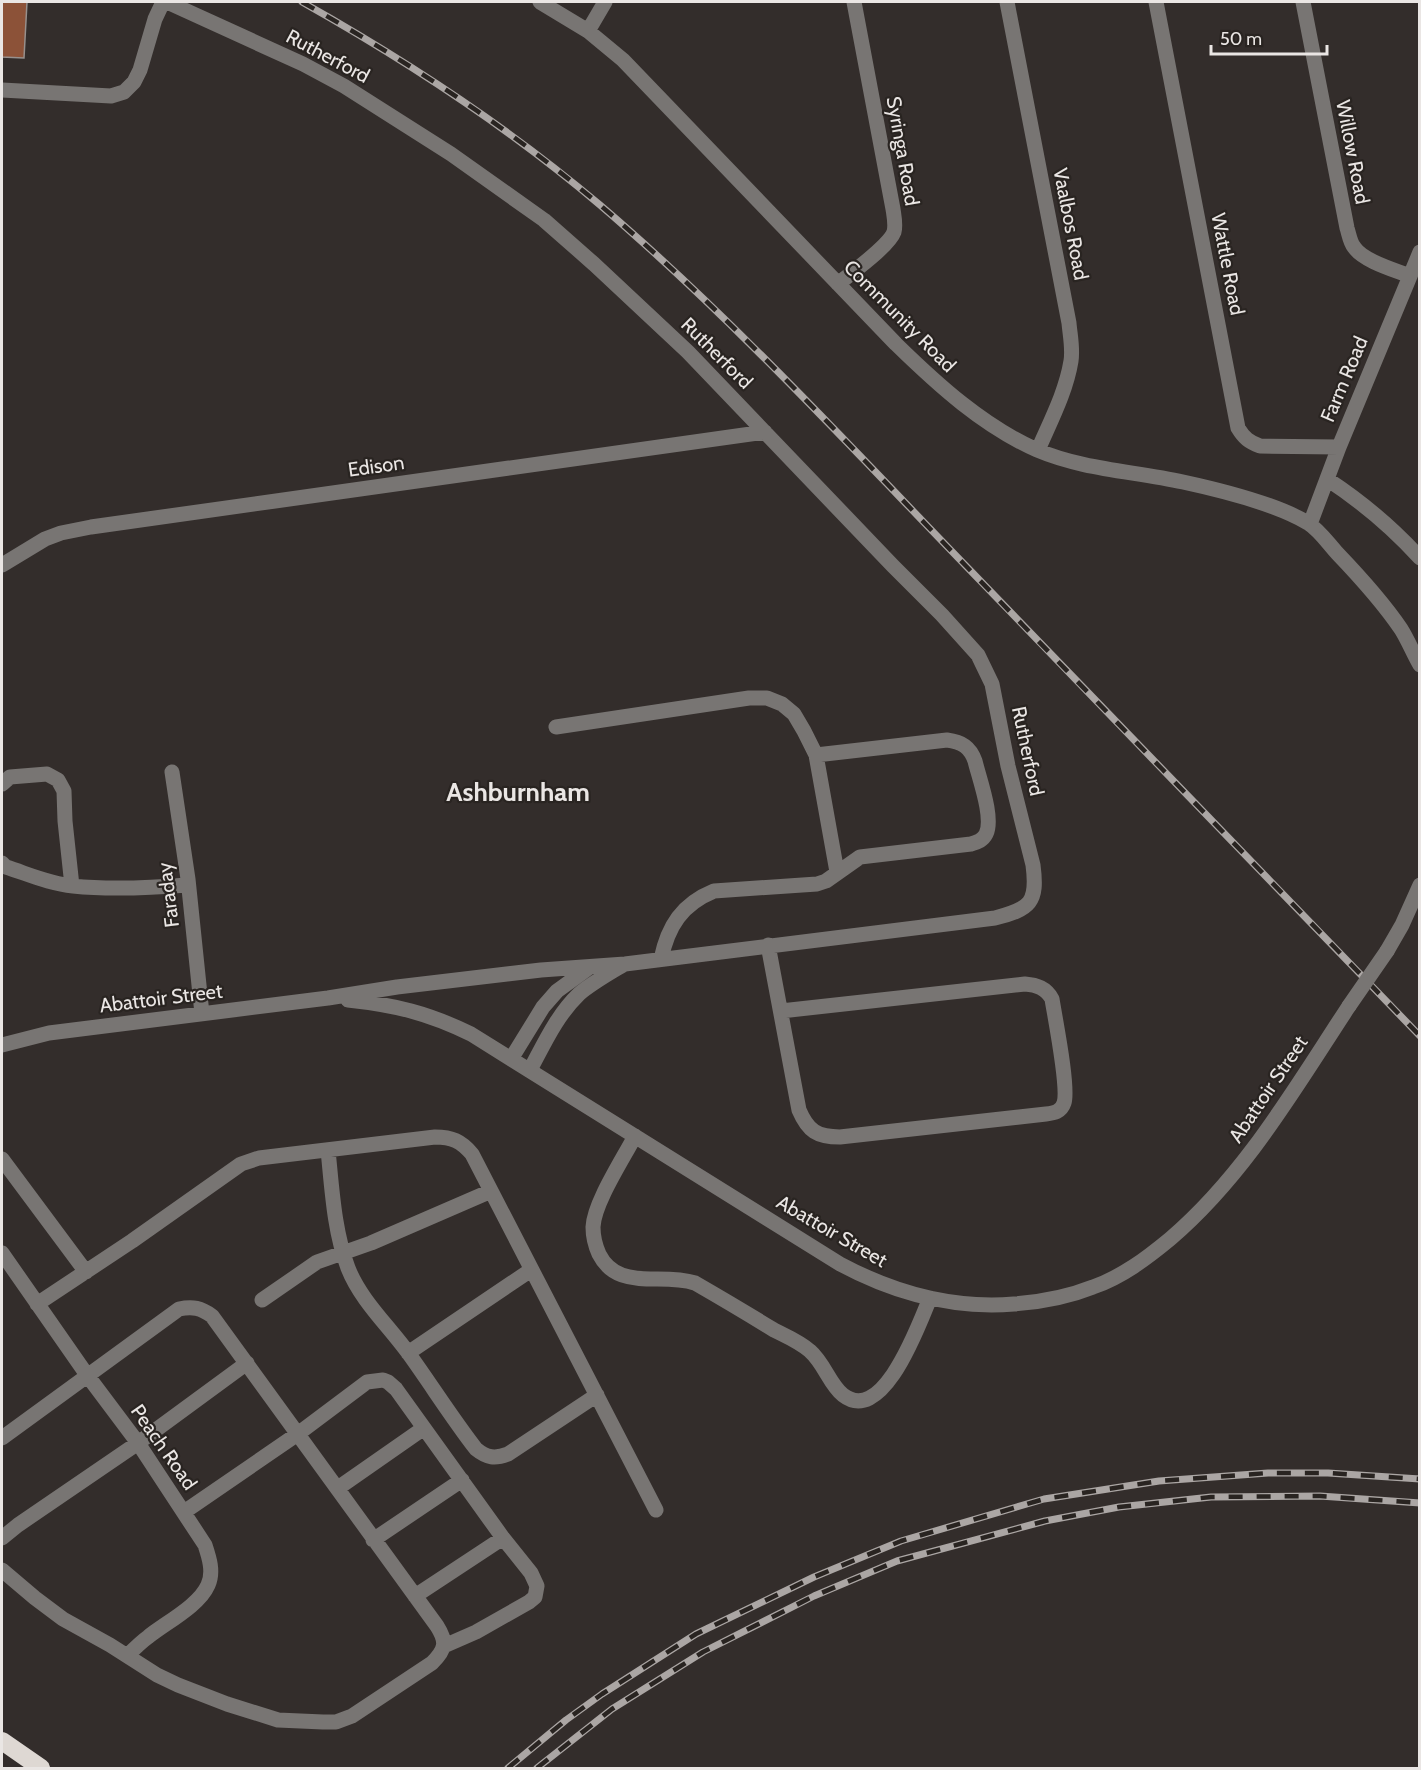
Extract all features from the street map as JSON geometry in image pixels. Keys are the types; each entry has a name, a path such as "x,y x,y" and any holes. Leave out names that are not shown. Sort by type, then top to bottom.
{"highway":[{"path":"2,1741 41,1768"}],"street":[{"path":"2,90 111,96 124,92 134,82 140,69 155,19 165,2"},
{"name":"Rutherford","path":"165,2 303,64 344,86 418,132 511,195 544,220 611,279 731,395 978,655 992,684 1008,766 1033,865 1035,882 1031,902"},
{"name":"Community Road","path":"540,2 588,31 623,60 896,344 939,386 998,427 1038,450 1095,468 1183,481 1254,501 1310,524"},
{"path":"588,31 605,2"},
{"name":"Syringa Road","path":"838,284 883,246 893,235 895,226 854,2"},
{"name":"Vaalbos Road","path":"1007,2 1071,344 1071,360 1067,375 1038,450"},
{"name":"Wattle Road","path":"1156,2 1238,428 1249,442 1260,446 1339,447"},
{"name":"Willow Road","path":"1303,2 1350,239 1361,254 1410,276"},
{"name":"Farm Road","path":"1310,524 1419,252"},
{"name":"Edison","path":"2,565 45,539 61,533 92,527 765,432"},
{"path":"1327,479 1358,499 1414,545 1419,558"},
{"path":"1310,524 1379,599 1402,630 1419,665"},
{"path":"556,727 749,698 767,698 782,704 795,714 816,755 837,872"},
{"path":"661,959 669,929 679,916 702,896 714,891 817,884 826,881 860,857 971,844 981,841 986,835 988,817 973,754 959,742 947,740 816,755"},
{"name":"Faraday","path":"172,772 188,885 202,1014"},
{"path":"2,784 10,777 47,774 58,780 64,791 72,886"},
{"path":"2,863 6,867 44,880 72,886 155,888 188,885"},
{"name":"Abattoir Street","path":"328,998 416,1011 471,1034 840,1264 877,1283 930,1298 967,1304 996,1306 1034,1303 1095,1287 1153,1254 1188,1224 1245,1160 1268,1130 1387,951 1402,925 1419,885"},
{"name":"Abattoir Street","path":"2,1045 49,1033 328,998 397,987 541,970 625,964 995,918 1024,909 1031,902"},
{"path":"768,945 780,1011 799,1110 804,1123 812,1131 821,1135 840,1137 1046,1114 1060,1110 1064,1104 1065,1087 1052,999 1049,993 1035,985 1025,984 780,1011"},
{"name":"Abattoir Street","path":"530,1070 571,1003 588,987 625,964"},
{"path":"511,1059 543,1007 557,991 590,967"},
{"path":"635,1136 596,1213 593,1227 594,1242 599,1255 613,1272 624,1276 681,1279 695,1283 809,1350 843,1395 857,1401 868,1400 880,1392 885,1385 908,1349 930,1298"},
{"path":"37,1304 241,1164 260,1158 435,1137 456,1139 464,1144 472,1154 656,1510"},
{"path":"328,1150 335,1212 348,1266 360,1290 476,1449 490,1458 508,1454 597,1395"},
{"path":"2,1159 86,1272"},
{"path":"262,1300 317,1262 371,1243 491,1191"},
{"name":"Peach Road","path":"2,1252 87,1375 138,1443 205,1545 208,1554 210,1576 204,1593 128,1655"},
{"path":"408,1353 531,1270"},
{"path":"2,1438 180,1310 189,1307 205,1310 212,1316 299,1433 415,1596 443,1636 444,1646 441,1654 432,1663 352,1716 336,1722 278,1720 261,1716 157,1675 128,1655 63,1619 2,1570"},
{"path":"2,1538 247,1364"},
{"path":"184,1512 299,1433 367,1382 383,1380 396,1389 535,1580 537,1586 535,1597 529,1602 498,1621 444,1646"},
{"path":"338,1488 424,1428"},
{"path":"374,1540 462,1480"},
{"path":"415,1596 503,1538"}],"building":[{"path":"2,2 27,2 24,58 2,57"}],"railway":[{"path":"302,2 380,48 493,122 565,176 648,247 742,336 832,427 1420,1036"},
{"path":"508,1768 566,1720 602,1694 696,1634 814,1577 901,1541 1044,1499 1159,1481 1268,1473 1328,1473 1420,1479"},
{"path":"537,1768 612,1709 703,1652 814,1596 897,1561 1045,1521 1119,1507 1211,1497 1320,1496 1420,1503"}],"district":[{"name":"Ashburnham","path":"518,792"}]}
